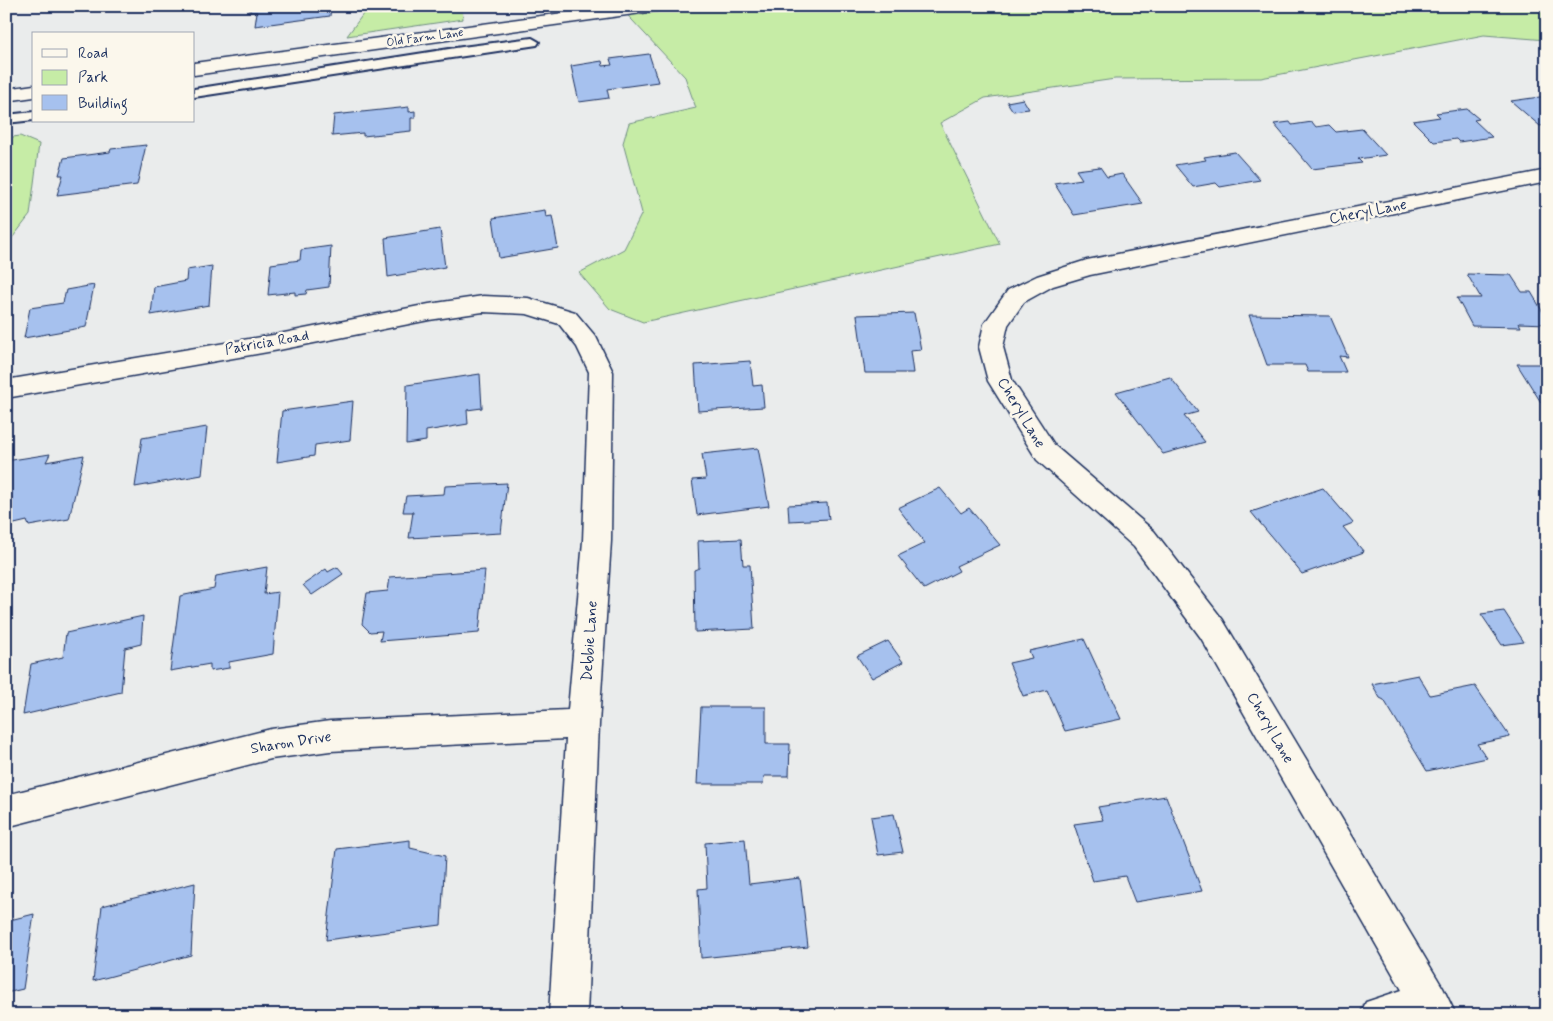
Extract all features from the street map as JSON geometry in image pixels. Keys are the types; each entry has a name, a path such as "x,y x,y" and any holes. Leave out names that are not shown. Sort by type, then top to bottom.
{"street":[{"name":"Old Farm Lane","path":"195,69 656,6"},
{"path":"6,95 32,91"},
{"name":"Cheryl Lane","path":"1433,1008 1212,630 1144,539 1046,453 1000,381 991,347 996,324 1016,296 1045,281 1087,268 1544,180"},
{"name":"Patricia Road","path":"6,389 279,342 429,312 483,304 528,306"},
{"name":"Debbie Lane","path":"528,306 567,318 588,343 601,372 597,541 583,724 568,1015"},
{"name":"Sharon Drive","path":"6,810 271,744 330,736 583,724"},
{"path":"1379,1015 1433,1008"}],"lane":[{"path":"195,93 462,51 532,42"},
{"path":"6,119 32,116"}],"green space":[{"path":"369,6 462,6 463,19 347,36"},
{"path":"619,6 1547,6 1547,40 1484,35 1261,78 1115,79 985,98 940,123 1000,244 643,322 610,309 579,273 624,249 642,213 623,143 629,123 696,108 685,77"},
{"path":"20,136 39,144 30,215 6,246 6,138"}],"building":[{"path":"250,6 331,6 330,16 255,26 257,12 250,12"},
{"path":"649,54 658,82 607,89 609,98 579,102 571,66 602,61 603,66 612,65 610,59"},
{"path":"1547,96 1547,125 1540,126 1511,101"},
{"path":"1023,99 1029,109 1013,111 1007,102"},
{"path":"409,107 409,112 415,111 415,118 411,118 411,131 363,136 363,133 332,136 334,115"},
{"path":"1467,109 1479,119 1474,120 1492,137 1459,142 1456,139 1434,142 1413,121 1440,117 1436,113"},
{"path":"1290,122 1292,125 1312,122 1316,127 1329,125 1336,132 1362,129 1386,155 1358,159 1362,163 1312,169 1274,124"},
{"path":"146,145 137,185 57,195 63,175 59,175 64,158 110,152 111,149"},
{"path":"1235,152 1260,180 1220,187 1216,183 1193,187 1175,165 1206,160 1204,157"},
{"path":"1100,167 1107,177 1122,174 1143,204 1074,215 1054,183 1082,179 1076,170"},
{"path":"545,210 546,217 552,216 558,248 499,258 493,218"},
{"path":"440,229 445,267 388,277 385,238"},
{"path":"331,246 329,287 307,290 306,294 295,295 295,292 268,295 271,264 300,260 301,250"},
{"path":"212,266 209,305 151,315 154,287 186,281 187,270"},
{"path":"1467,274 1511,275 1522,292 1531,292 1547,319 1547,324 1519,323 1521,327 1472,326 1457,298 1481,298"},
{"path":"94,285 86,327 24,338 30,308 63,303 66,290"},
{"path":"914,313 921,350 910,351 913,373 865,373 857,315"},
{"path":"1249,315 1330,316 1348,357 1339,356 1346,372 1308,372 1305,365 1267,365"},
{"path":"750,361 753,386 762,385 764,407 698,411 695,365"},
{"path":"1517,364 1547,364 1547,412"},
{"path":"480,374 482,408 467,410 468,424 426,431 426,441 406,444 407,385"},
{"path":"1170,377 1198,412 1184,416 1205,442 1163,454 1116,392"},
{"path":"353,401 350,440 315,445 314,456 277,462 282,411"},
{"path":"207,427 202,475 135,487 142,438"},
{"path":"758,448 769,506 697,515 692,480 706,479 702,454"},
{"path":"50,454 46,462 84,455 69,519 29,526 27,521 6,526 6,461"},
{"path":"507,483 501,533 409,538 413,512 403,512 406,496 444,494 445,486"},
{"path":"940,488 961,513 969,508 1000,545 956,566 959,571 924,589 898,556 925,543 898,508"},
{"path":"1323,488 1353,523 1343,527 1364,552 1302,574 1251,512"},
{"path":"827,503 829,519 789,521 788,505"},
{"path":"741,539 743,565 750,565 754,629 695,632 694,570 699,568 698,541"},
{"path":"267,567 264,594 278,592 273,654 229,662 229,668 210,671 210,664 170,671 180,596 214,589 216,576"},
{"path":"337,567 343,574 312,595 303,585 326,569 328,572"},
{"path":"485,570 479,633 380,641 382,631 370,632 362,624 367,593 388,591 390,577"},
{"path":"1504,611 1524,642 1502,645 1481,614"},
{"path":"143,616 141,644 125,648 121,692 23,715 31,664 63,657 66,633"},
{"path":"1084,639 1121,719 1065,731 1047,690 1023,696 1009,663 1032,658 1029,651"},
{"path":"888,641 903,662 872,678 857,656"},
{"path":"1418,675 1430,695 1475,686 1510,737 1477,744 1487,758 1427,771 1384,700 1380,698 1372,684"},
{"path":"701,707 766,707 766,744 790,744 789,776 764,776 763,784 697,784"},
{"path":"1166,796 1202,891 1135,902 1125,876 1093,881 1074,824 1103,820 1098,807"},
{"path":"894,814 903,852 878,855 871,817"},
{"path":"745,839 749,884 800,878 808,947 701,958 698,889 707,888 705,843"},
{"path":"410,840 410,848 445,856 441,925 326,940 337,849"},
{"path":"195,883 191,955 93,981 102,906"},
{"path":"34,914 23,989 6,993 6,921"}]}
